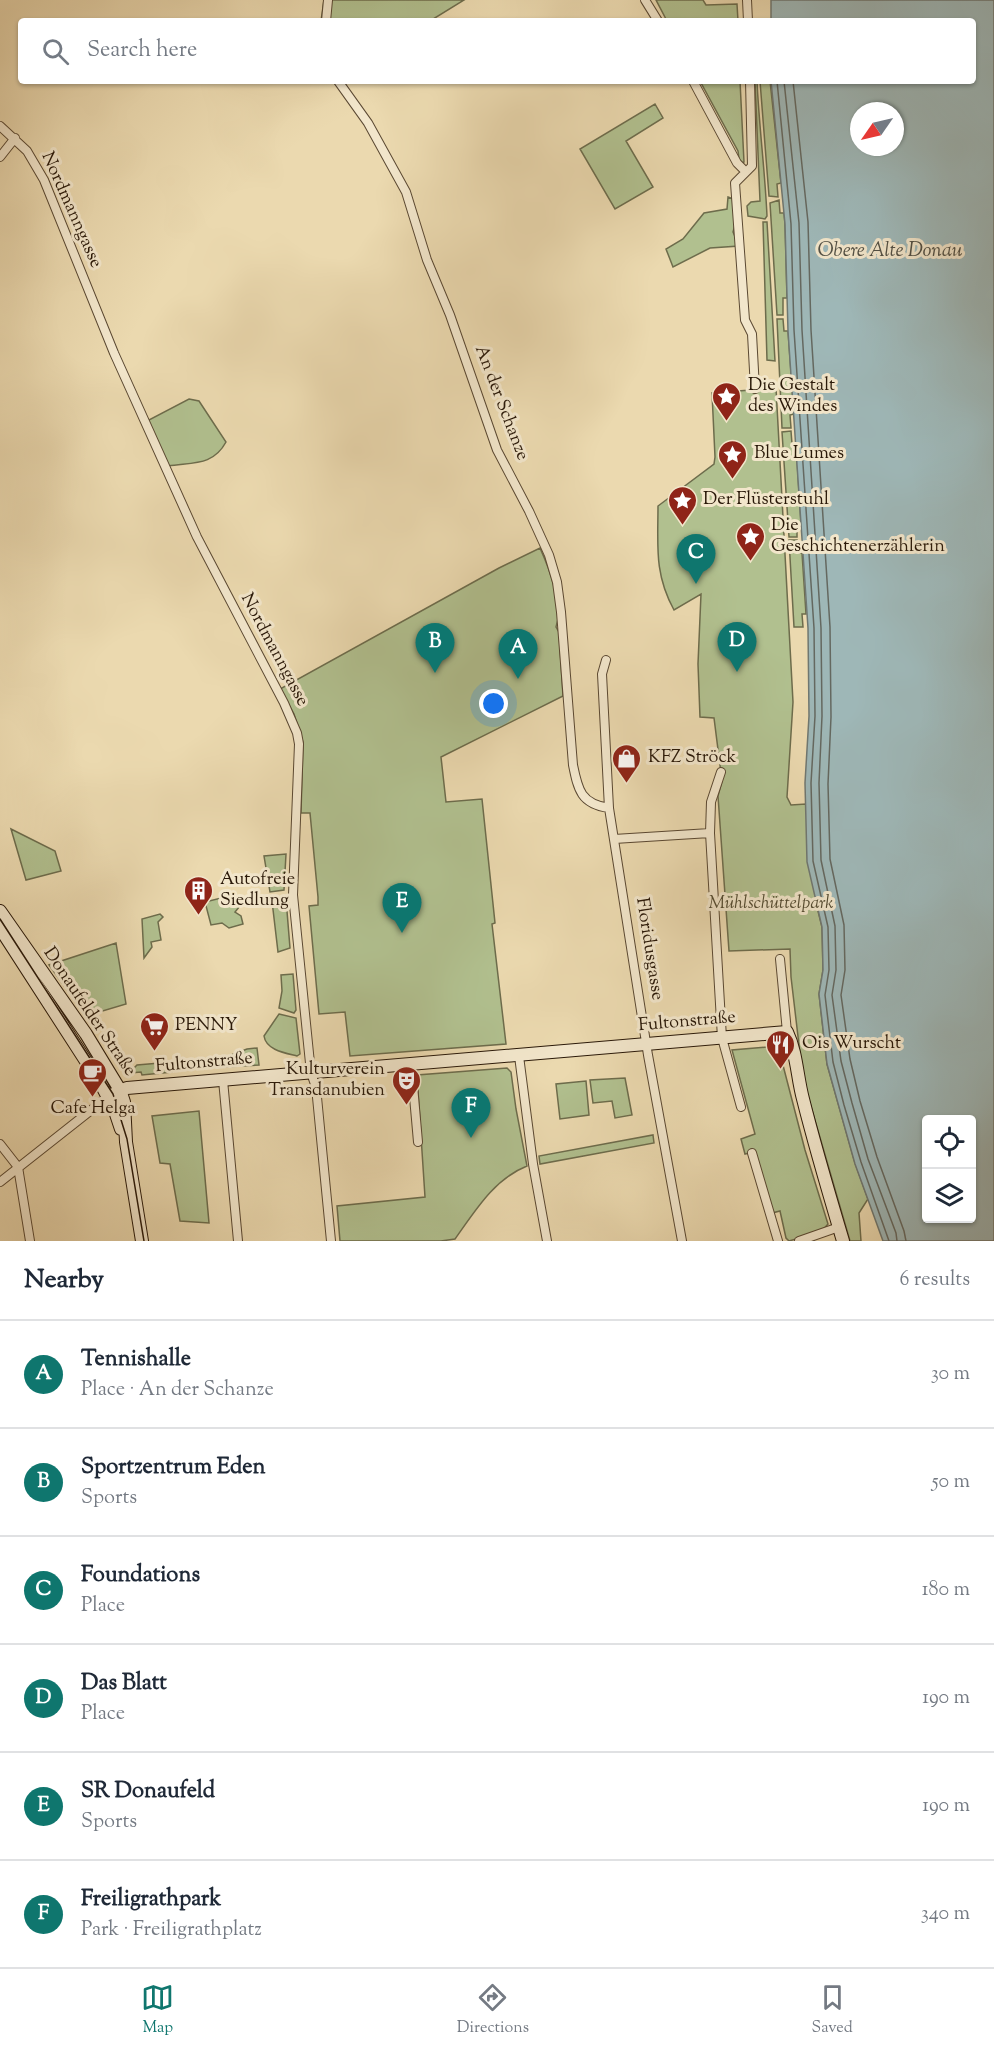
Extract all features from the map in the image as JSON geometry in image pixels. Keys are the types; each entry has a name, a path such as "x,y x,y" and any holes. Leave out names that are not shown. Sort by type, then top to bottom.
{"street":[{"path":"326,18 327,0"},
{"path":"645,0 656,18"},
{"path":"747,0 748,18"},
{"name":"An der Schanze","path":"340,84 368,123 406,192 427,260 465,356 497,450 549,555 557,582 561,612 573,765 577,786 586,800 609,808"},
{"path":"695,84 737,164 746,172"},
{"path":"750,84 752,166 735,183 745,320 753,334 755,388"},
{"name":"Nordmanngasse","path":"0,126 27,151 44,180 114,353 197,537 284,702 297,733 299,744 293,895 311,1073 316,1087 331,1241"},
{"path":"0,157 15,138"},
{"name":"Floridusgasse","path":"606,660 602,674 609,808 682,1241"},
{"path":"721,772 711,802 710,832 722,1038 741,1107"},
{"path":"614,838 710,832"},
{"name":"Donaufelder Straße","path":"0,911 86,1034 113,1094"},
{"name":"Donaufelder Straße","path":"0,928 113,1094 123,1102 126,1142 142,1241"},
{"path":"780,959 787,1032 792,1042 797,1077 843,1241"},
{"name":"Fultonstraße","path":"113,1094 127,1088 787,1032"},
{"path":"519,1056 532,1161 547,1241"},
{"path":"411,1063 418,1142"},
{"path":"223,1080 238,1241"},
{"path":"0,1182 113,1094"},
{"path":"0,1144 18,1167 30,1241"},
{"path":"752,1153 778,1241"},
{"path":"799,1241 839,1227"}],"green space":[{"path":"324,0 464,0 435,18 321,18"},
{"path":"656,0 703,0 706,5 737,4 738,18 665,18"},
{"path":"702,84 740,84 744,162 742,163 738,151"},
{"path":"755,84 757,84 767,216 765,219 748,216 747,206 751,202 760,201"},
{"path":"760,84 770,84 781,183 777,184 778,197 769,196"},
{"path":"655,104 663,118 626,141 653,187 615,209 580,149"},
{"path":"728,197 736,200 733,232 739,246 710,248 673,267 666,249 683,239 704,213 727,209"},
{"path":"779,200 780,213 784,213 785,224 787,298 783,298 783,315 777,315 770,203"},
{"path":"763,222 767,222 775,361 767,360"},
{"path":"777,319 783,319 784,331 788,331 794,414 790,415 791,428 782,428"},
{"name":"Mühlschüttelpark","path":"776,388 793,702 787,797 791,805 806,804 817,907 822,927 823,970 819,994 827,1064 855,1163 868,1199 859,1213 861,1241 850,1241 803,1079 790,949 729,951 718,796 722,781 714,718 700,717 698,664 701,594 674,610 663,584 658,559 658,506 714,464 712,393"},
{"path":"189,399 199,401 226,442 221,450 209,459 168,466 145,422"},
{"path":"791,431 792,444 796,444 801,524 797,524 797,537 789,537 782,432"},
{"path":"789,540 797,540 797,553 802,553 806,614 802,614 803,627 794,627"},
{"path":"540,548 557,598 556,627 559,632 563,696 441,757 446,802 482,799 495,923 492,924 506,1044 350,1056 345,1012 319,1014 309,906 318,905 318,897 310,813 301,813 303,742 294,714 280,689 499,568"},
{"path":"11,829 55,851 61,871 26,880"},
{"path":"286,854 284,890 270,892 264,856"},
{"path":"233,895 240,906 235,912 241,916 243,924 229,928 222,923 211,925 205,902"},
{"path":"286,899 290,948 278,952 272,901"},
{"path":"160,914 163,917 158,922 161,940 151,942 152,947 144,958 142,919"},
{"path":"116,943 126,1004 86,1016 49,965"},
{"path":"293,974 296,1010 294,1013 279,1008 282,991 281,975"},
{"path":"279,1014 296,1018 300,1054 297,1056 272,1048 266,1041 264,1036"},
{"path":"778,1046 805,1150 828,1224 821,1232 789,1241 786,1238 780,1211 772,1213 753,1152 745,1154 741,1139 755,1134 732,1050"},
{"path":"257,1048 259,1065 224,1067 223,1058 247,1049"},
{"path":"171,1062 172,1072 142,1075 141,1072 129,1073 137,1065"},
{"path":"507,1068 511,1072 527,1166 495,1187 455,1239 340,1241 337,1206 425,1197 417,1075"},
{"path":"625,1078 632,1115 615,1118 612,1101 593,1103 590,1080"},
{"path":"586,1081 589,1115 560,1119 556,1084"},
{"path":"199,1111 209,1223 180,1221 170,1164 160,1163 152,1116"},
{"path":"653,1135 654,1143 540,1164 539,1156"}],"water":[{"name":"Obere Alte Donau","path":"771,0 994,0 994,1241 883,1241 855,1164 827,1064 819,994 823,970 822,927 807,862 805,783 809,716 808,628 788,331 785,224 771,84 976,84 976,18 771,18"}],"tram line":[{"path":"0,919 113,1094 127,1139 144,1241"}],"place":[{"name":"Die Gestalt des Windes","path":"727,422"},
{"name":"Blue Lumes","path":"733,480"},
{"name":"Der Flüsterstuhl","path":"682,526"},
{"name":"Die Geschichtenerzählerin","path":"750,562"},
{"name":"Foundations","path":"696,584"},
{"name":"Das Blatt","path":"737,672"},
{"name":"Sportzentrum Eden","path":"435,673"},
{"name":"Tennishalle","path":"518,679"},
{"name":"KFZ Ströck","path":"627,784"},
{"name":"Autofreie Siedlung","path":"199,916"},
{"name":"SR Donaufeld","path":"402,933"},
{"name":"PENNY","path":"154,1052"},
{"name":"Ois Wurscht","path":"781,1070"},
{"name":"Cafe Helga","path":"93,1098"},
{"name":"Kulturverein Transdanubien","path":"406,1106"},
{"name":"Freiligrathpark","path":"471,1138"}]}
